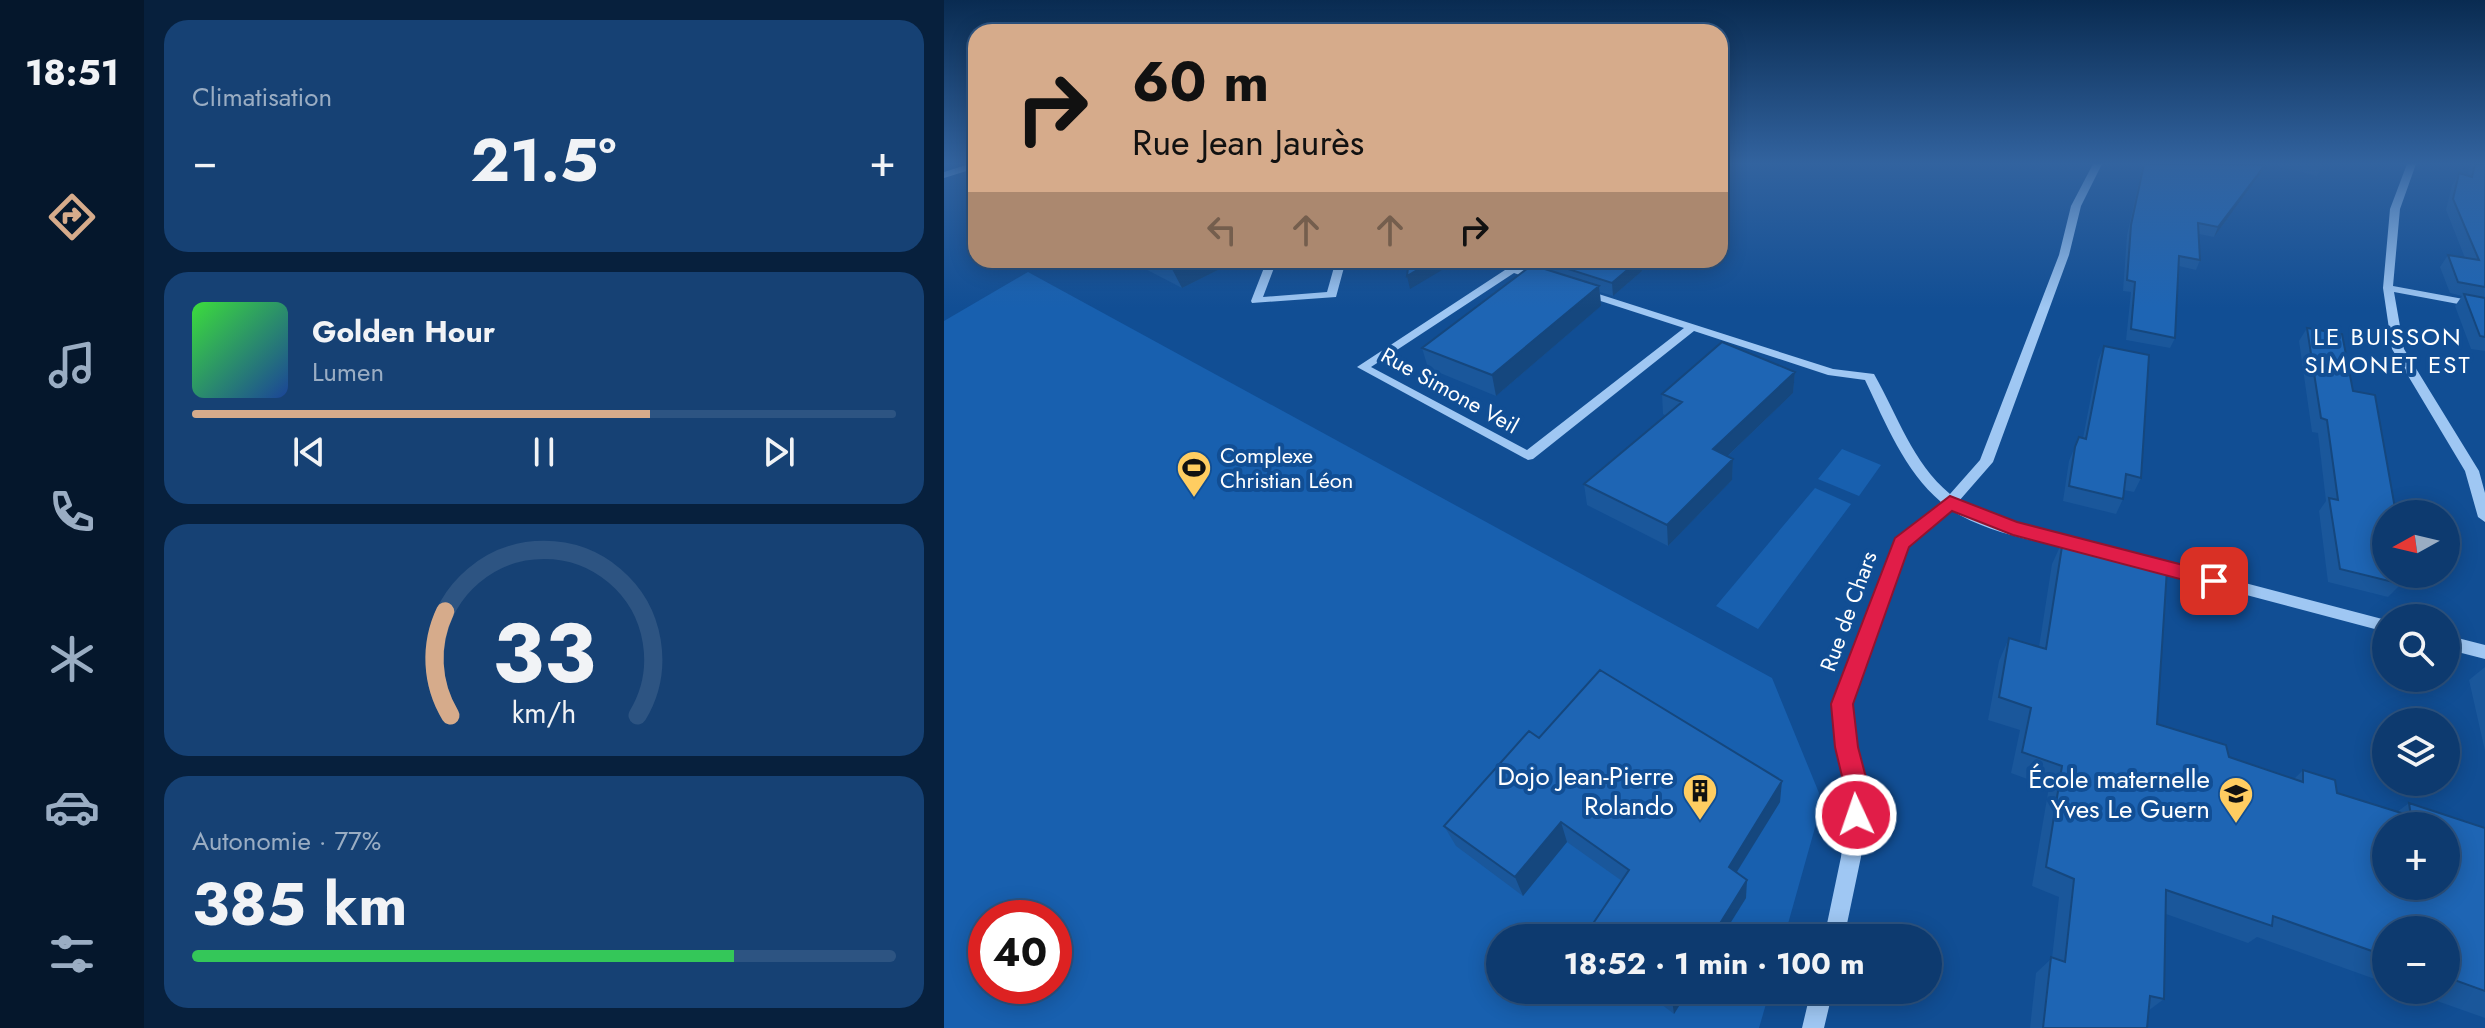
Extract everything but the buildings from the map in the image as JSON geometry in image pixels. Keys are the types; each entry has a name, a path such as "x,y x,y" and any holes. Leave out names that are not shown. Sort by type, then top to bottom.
{"street":[{"name":"Rue de Chars","path":"1837,924 1851,857 1858,793 1846,747 1842,704 1901,543 1950,503 1986,462 2064,255 2075,212"},
{"path":"2395,212 2388,288 2398,349 2479,473 2485,517"},
{"path":"1269,268 1256,301 1332,295 1339,268"},
{"path":"1509,268 1557,284"},
{"name":"Rue Simone Veil","path":"1512,270 1363,367 1528,456 1693,327"},
{"path":"2388,288 2485,306"},
{"path":"1572,289 1832,372 1870,377 1907,450 1920,470 1950,503 2013,528 2372,622"},
{"path":"2460,646 2485,652"},
{"path":"1813,1028 1819,1004"}],"shaded area":[{"name":"Complexe Christian Léon","path":"1028,272 1772,678 1819,793 1816,824 1788,924 1486,924 1486,1004 1766,1004 1759,1028 944,1028 944,321"},
{"path":"1842,449 1881,465 1859,496 1818,479"},
{"path":"1815,488 1851,504 1758,629 1716,606"}],"place":[{"name":"Complexe Christian Léon","path":"1194,499"},
{"name":"Dojo Jean-Pierre Rolando","path":"1700,822"},
{"name":"École maternelle Yves Le Guern","path":"2236,825"}],"district":[{"name":"LE BUISSON SIMONET EST","path":"2388,351"}],"route":[{"path":"1856,815 1858,793 1846,747 1842,704 1901,543 1950,503 2013,528 2214,581"}]}
